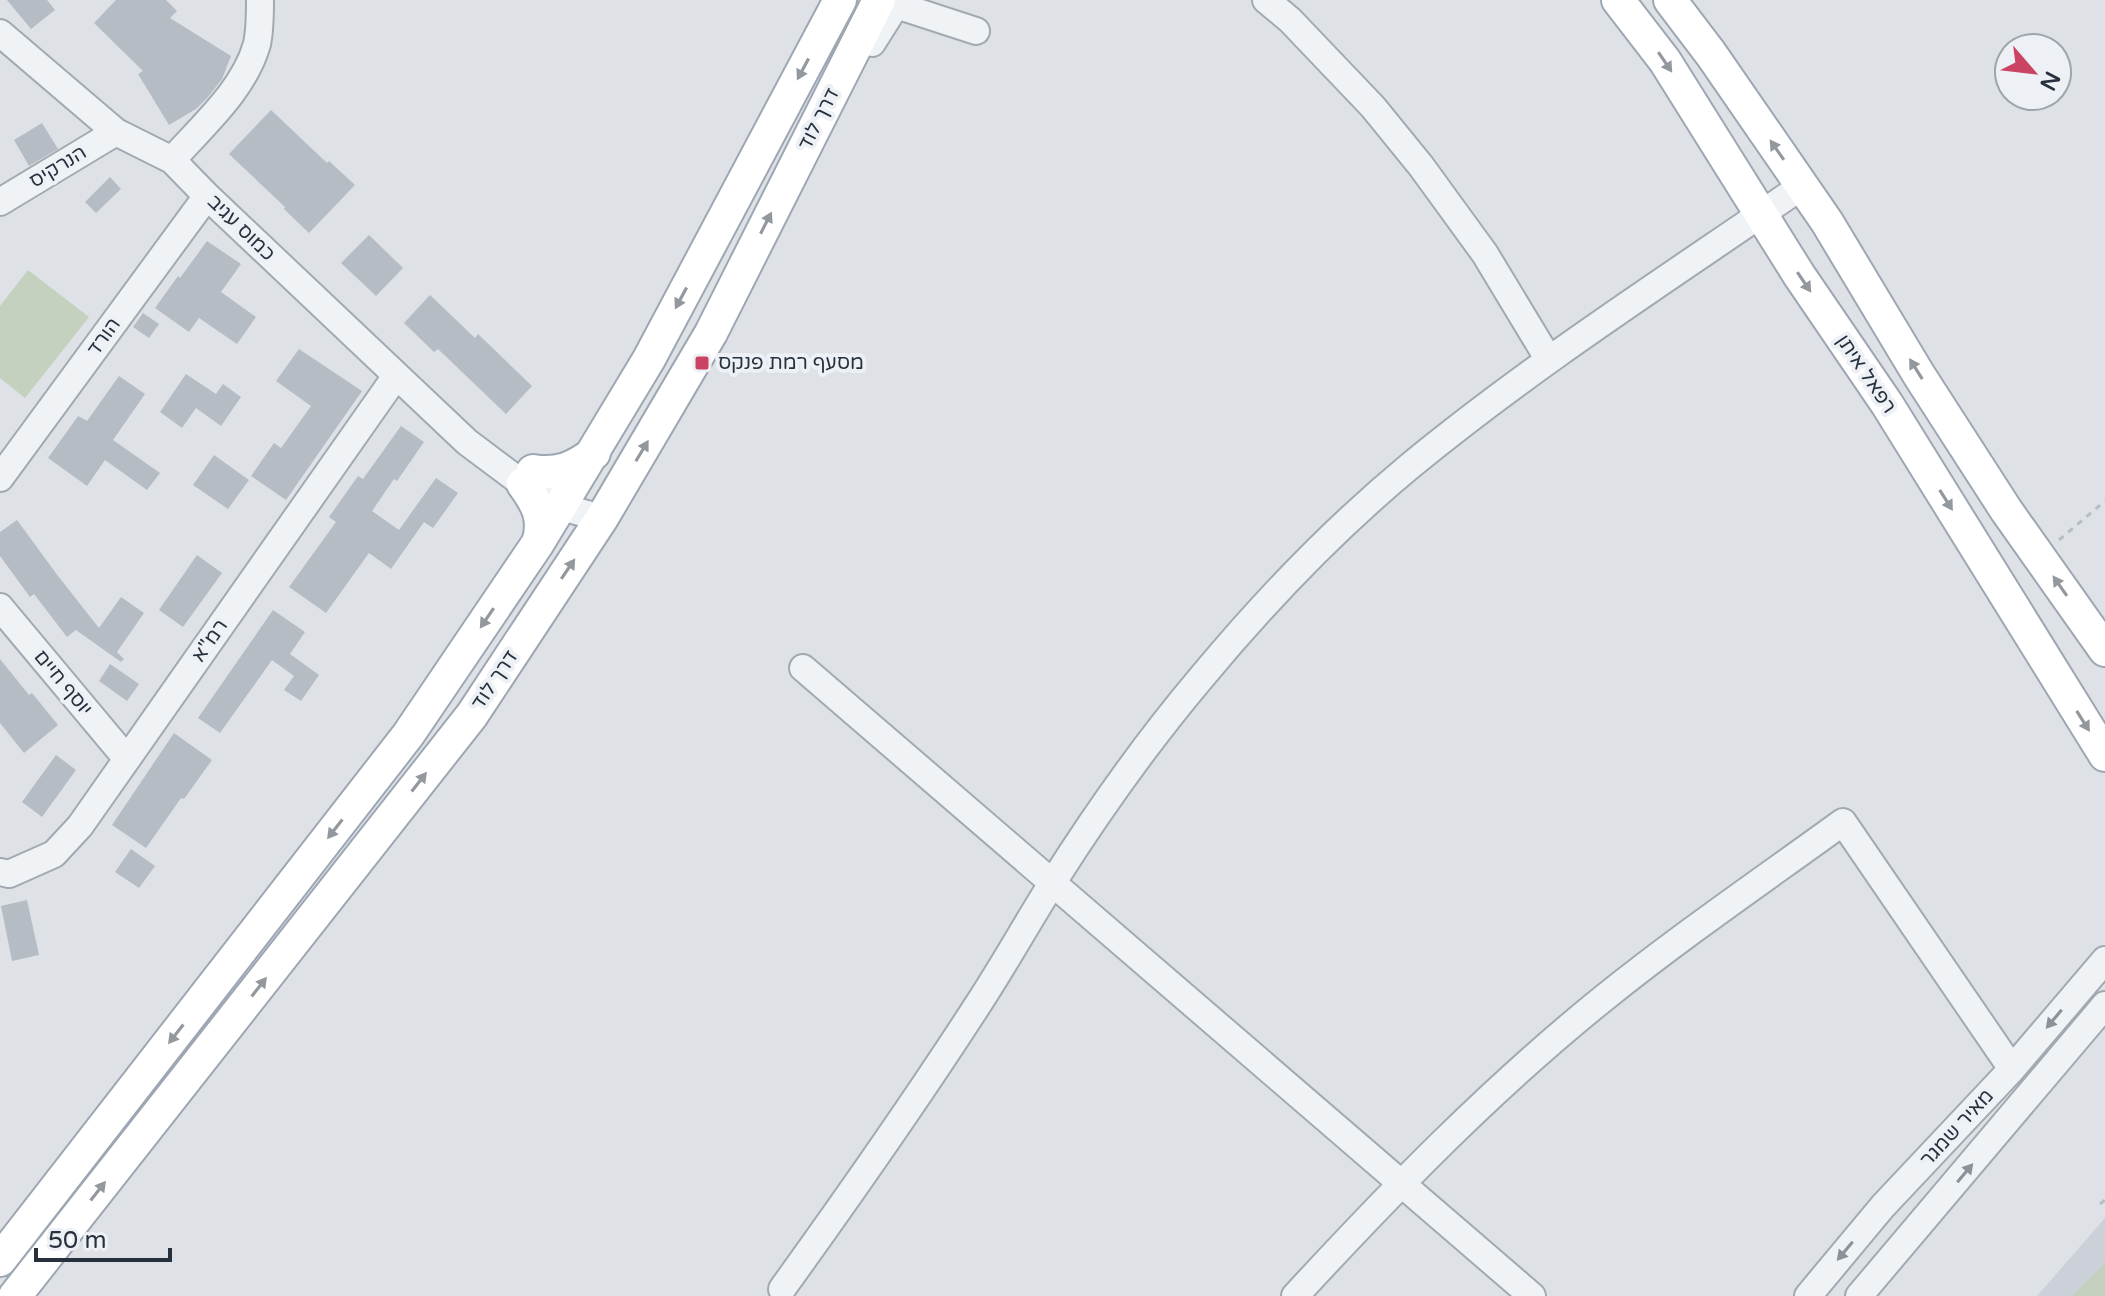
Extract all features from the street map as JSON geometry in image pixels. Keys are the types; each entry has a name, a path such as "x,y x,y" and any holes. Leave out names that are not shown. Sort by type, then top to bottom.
{"main road":[{"name":"דרך לוד","path":"0,1260 408,735 538,543 649,359 840,0"},
{"name":"רפאל איתן","path":"1618,0 1665,61 1799,275 1887,404 2105,755"},
{"path":"1670,0 1827,222 1919,375 2006,510 2105,650"},
{"name":"דרך לוד","path":"15,1296 472,715 602,518 711,333 828,100 891,2"},
{"path":"538,543 543,527 528,477 567,470 594,453"}],"street":[{"path":"172,160 238,85 257,42 260,0"},
{"path":"1266,0 1290,20 1363,96 1421,166 1485,254 1549,360"},
{"path":"891,2 976,31"},
{"name":"כמוס עגיב","path":"0,33 116,132 172,160 467,442 602,518"},
{"name":"הנרקיס","path":"0,202 116,132"},
{"path":"782,1289 872,1165 1127,771 1203,675 1286,583 1408,468 1549,360 1802,186"},
{"name":"הורד","path":"0,478 207,196"},
{"name":"רמ\"א","path":"0,872 9,874 54,854 80,826 396,376"},
{"name":"יוסף חיים","path":"0,607 127,759"},
{"path":"803,668 1532,1296"},
{"path":"1295,1296 1464,1121 1557,1037 1605,997 1843,822 2012,1069"},
{"name":"מאיר שמגר","path":"1808,1296 1883,1206 2012,1069 2105,960"},
{"name":"מאיר שמגר","path":"1859,1296 2105,1006"},
{"path":"1883,1206 1914,1232"}],"path":[{"path":"2039,557 2105,501"},
{"path":"2100,1204 2105,1200"}],"shaded area":[{"path":"2105,1218 2105,1296 2037,1296"}],"green space":[{"path":"28,270 89,317 25,398 0,378 0,306"},
{"path":"2105,1263 2105,1296 2072,1296"}],"building":[{"path":"7,0 47,0 55,10 31,29"},
{"path":"116,0 166,0 177,11 170,18 231,56 222,79 208,97 196,109 169,125 138,74 143,71 94,23"},
{"path":"271,110 355,185 309,233 229,154"},
{"path":"42,123 58,149 29,166 14,140"},
{"path":"110,177 121,189 96,213 85,202"},
{"path":"369,235 403,268 376,296 341,263"},
{"path":"207,241 241,264 221,292 256,317 237,344 199,318 189,332 155,308"},
{"path":"430,295 475,338 478,334 532,386 506,414 438,349 434,352 404,323"},
{"path":"143,313 159,324 149,338 133,327"},
{"path":"299,349 362,391 286,500 251,476 274,443 281,448 311,406 276,381"},
{"path":"186,374 216,394 223,384 241,397 221,426 196,408 182,428 160,412"},
{"path":"119,376 145,394 113,440 160,473 147,490 105,460 87,486 48,458 78,416 87,421"},
{"path":"401,426 424,442 372,511 399,530 436,478 458,493 433,528 424,522 391,569 369,553 326,613 289,587 336,522 329,517 358,476 363,479"},
{"path":"214,455 249,480 228,509 193,485"},
{"path":"17,520 99,628 121,597 144,613 117,652 124,659 121,662 76,630 67,637 34,594 30,597 0,556 0,532"},
{"path":"197,555 222,573 183,627 159,610"},
{"path":"273,610 305,632 290,654 319,675 301,701 284,690 294,676 272,660 220,733 198,718"},
{"path":"0,659 58,725 24,753 0,723"},
{"path":"110,664 139,684 127,701 99,681"},
{"path":"174,733 212,760 146,848 112,825"},
{"path":"56,755 76,770 42,817 22,802"},
{"path":"131,849 155,866 139,888 115,872"},
{"path":"27,900 39,955 12,961 1,906"}],"place":[{"name":"מסעף רמת פנקס","path":"702,363"}]}
